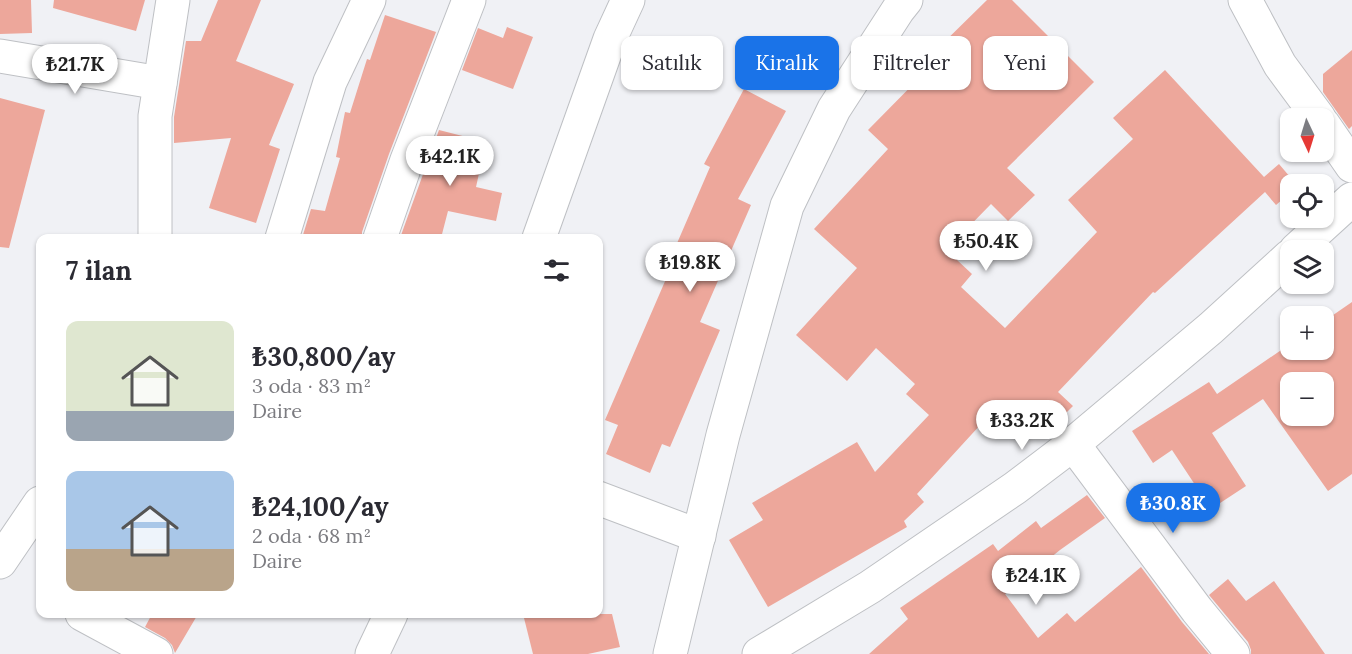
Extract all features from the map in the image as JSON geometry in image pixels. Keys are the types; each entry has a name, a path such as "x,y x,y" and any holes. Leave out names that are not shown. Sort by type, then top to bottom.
{"street":[{"path":"155,234 155,116 173,0"},
{"path":"283,234 330,81 369,0"},
{"path":"381,234 407,160 469,0"},
{"path":"603,0 610,39"},
{"path":"540,234 610,39 628,0"},
{"path":"670,654 723,435 787,206 834,109 906,0"},
{"path":"1245,0 1280,65 1312,108"},
{"path":"0,56 160,83"},
{"path":"1334,140 1352,166"},
{"path":"1307,240 1352,200"},
{"path":"759,654 870,588 1015,488 1074,444 1211,328 1280,265"},
{"path":"1074,444 1197,610 1233,654"},
{"path":"603,500 699,536"},
{"path":"0,562 36,509"},
{"path":"89,618 156,654"},
{"path":"372,654 389,618"}],"building":[{"path":"0,0 31,0 32,33 0,34"},
{"path":"54,0 145,0 136,31 53,8"},
{"path":"218,0 261,0 236,61 294,84 269,145 280,149 256,223 209,208 231,138 174,143 174,117 186,41 201,41"},
{"path":"987,0 1012,0 1048,36 983,36 983,90 1068,90 1068,56 1094,82 1007,168 1035,195 1008,221 991,204 950,246 961,255 957,260 972,274 961,287 1005,328 1097,232 1068,200 1133,139 1113,118 1165,70 1264,177 1279,164 1288,174 1280,174 1280,202 1276,205 1265,192 1155,293 1153,292 1058,392 1073,406 1054,425 1030,402 1007,425 993,411 917,494 924,502 904,521 907,527 768,607 729,540 763,520 752,503 857,442 875,472 929,415 906,394 915,384 876,348 847,381 796,335 857,268 814,229 888,149 868,130 907,90 971,90 971,36 950,36"},
{"path":"385,15 436,32 389,154 362,234 303,234 311,209 325,211 340,158 336,157 345,112 350,113 367,59 370,60"},
{"path":"507,27 533,37 513,89 462,70 478,28 503,38"},
{"path":"1352,50 1352,126 1349,129 1323,92 1323,74"},
{"path":"743,90 786,111 738,199 751,205 700,322 720,330 670,447 662,444 650,473 606,454 618,425 605,420 666,279 662,278 710,167 704,164"},
{"path":"0,98 45,110 9,248 0,247"},
{"path":"439,130 486,142 476,187 502,193 496,221 448,211 442,234 401,234"},
{"path":"1352,302 1352,474 1328,491 1282,426 1334,426 1334,372 1280,372 1280,423 1263,399 1212,433 1246,486 1211,509 1172,450 1153,463 1132,431 1209,382 1217,394 1280,351 1280,360 1334,360 1334,314"},
{"path":"1087,495 1105,518 1005,594 1038,638 1067,613 1075,622 1141,567 1209,654 869,654 908,619 900,608 993,544 998,551 1036,521 1041,528"},
{"path":"1228,579 1246,601 1274,581 1325,654 1251,654 1248,642 1209,595"},
{"path":"603,614 612,614 620,647 588,654 533,654 524,618 603,618"},
{"path":"150,618 196,618 175,653 172,645 165,638 145,627"}]}
